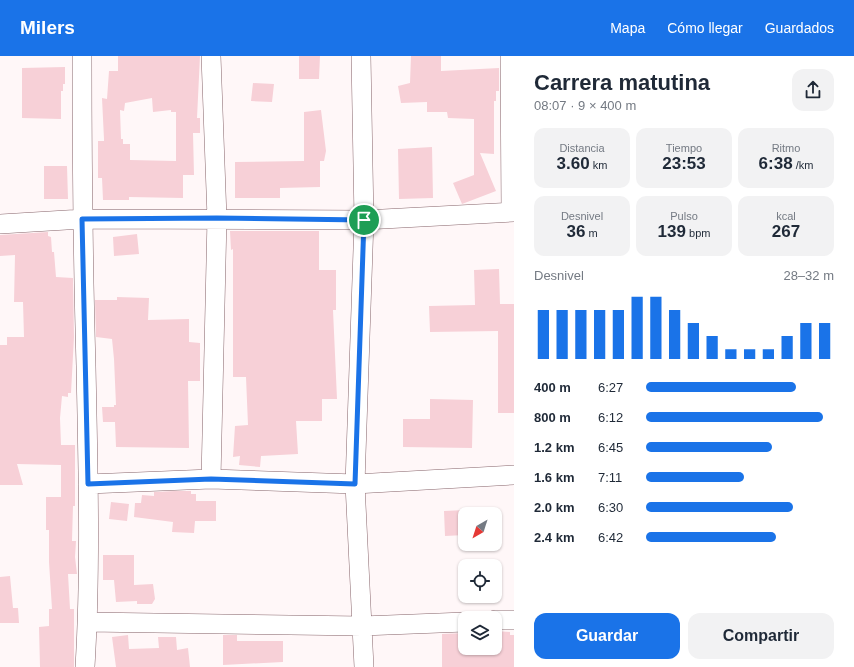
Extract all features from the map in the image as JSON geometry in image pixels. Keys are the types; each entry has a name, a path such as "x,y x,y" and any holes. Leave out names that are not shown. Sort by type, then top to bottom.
{"street":[{"path":"82,56 82,219 88,484 88,622 85,667"},
{"path":"211,56 217,218 211,479"},
{"path":"361,56 364,220 355,484 364,667"},
{"path":"0,224 82,219 217,218 364,220 513,212 510,56"},
{"path":"88,484 211,479 355,484 514,475"},
{"path":"502,620 514,620"},
{"path":"88,622 362,626 458,622"}],"building":[{"path":"118,56 200,56 197,118 200,118 200,133 193,133 194,175 183,175 183,198 129,197 129,200 103,200 102,178 98,178 98,141 104,141 102,98 107,99 109,71 118,71","holes":["152,98 153,112 171,110 171,112 176,112 176,161 130,160 130,144 123,144 123,139 121,139 120,110 124,111 125,103"]},
{"path":"299,56 320,56 319,79 299,79"},
{"path":"411,56 441,56 441,71 499,68 499,91 496,91 496,101 494,101 494,154 480,153 496,191 462,204 453,183 474,175 474,119 448,118 447,112 427,112 427,102 401,103 398,86 410,83"},
{"path":"65,67 65,84 63,84 63,91 61,91 61,119 22,118 22,68"},
{"path":"253,83 274,84 272,102 251,101"},
{"path":"321,110 326,151 324,161 320,161 320,187 280,188 280,198 235,198 235,162 304,161 304,112"},
{"path":"432,147 433,198 399,199 398,149"},
{"path":"44,166 67,166 68,199 44,199"},
{"path":"230,231 319,231 319,270 336,270 336,310 333,310 337,399 322,399 322,421 296,421 298,454 261,456 260,467 239,465 240,456 233,457 235,426 248,425 246,377 233,377 233,249 231,250"},
{"path":"48,232 48,236 51,237 52,252 54,252 56,277 73,278 74,337 71,393 68,393 68,397 62,396 60,418 61,445 75,445 75,506 73,506 72,541 76,541 75,557 77,574 68,574 70,609 74,609 74,667 40,667 39,627 49,626 49,609 52,609 49,562 49,530 46,530 46,497 61,497 61,465 17,464 23,485 0,485 0,345 7,345 7,337 24,337 23,302 14,302 15,255 0,256 0,235"},
{"path":"137,234 139,254 114,256 113,237"},
{"path":"499,269 500,304 514,304 514,413 498,413 498,331 430,332 429,306 475,305 474,270"},
{"path":"117,297 149,298 148,320 189,319 189,342 200,343 200,381 188,381 189,448 116,447 115,422 103,422 102,407 114,407 114,405 116,405 114,359 112,339 96,337 95,300 117,300"},
{"path":"430,399 473,400 472,448 403,447 403,419 430,419"},
{"path":"191,491 191,494 196,494 196,501 216,501 216,521 195,521 194,533 172,532 173,522 134,517 135,503 141,503 142,495 154,496 154,492"},
{"path":"111,502 129,504 127,521 109,519"},
{"path":"458,510 458,535 445,536 444,511"},
{"path":"103,555 134,555 134,585 153,584 155,599 152,604 137,604 137,601 116,602 114,580 103,580"},
{"path":"10,576 13,608 18,608 19,623 0,623 0,577"},
{"path":"502,631 510,632 510,635 514,635 514,667 442,667 442,634 458,633 458,655 502,655"},
{"path":"128,635 129,649 159,648 158,637 176,637 177,650 188,648 190,667 116,667 112,637"},
{"path":"223,635 237,635 237,641 283,641 283,662 223,665"}],"route":[{"path":"217,218 364,220 355,484 211,479 88,484 82,219 217,218"}]}
